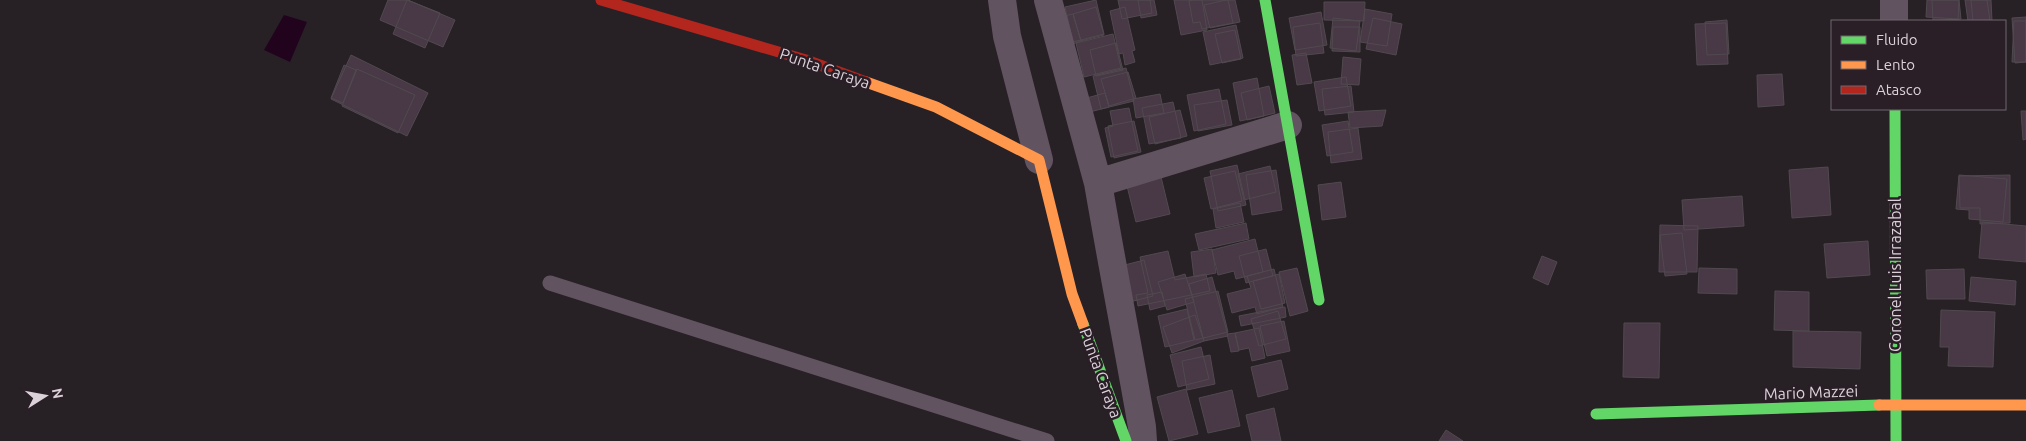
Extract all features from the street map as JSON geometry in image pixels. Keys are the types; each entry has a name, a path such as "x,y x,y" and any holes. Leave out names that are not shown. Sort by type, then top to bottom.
{"street":[{"name":"Punta Caraya","path":"601,0 806,60 936,107 1039,160"},
{"name":"Punta Caraya","path":"1002,0 1007,36 1072,294 1126,441"},
{"path":"1048,0 1098,183 1143,441"},
{"path":"1264,0 1319,300"},
{"path":"1894,0 1894,20"},
{"name":"Coronel Luis Irrazabal","path":"1894,110 1896,441"},
{"path":"1098,183 1288,125"},
{"name":"Mario Mazzei","path":"1596,414 1895,405 2026,405"}],"lane":[{"path":"550,283 1047,441"}],"shaded area":[{"path":"284,15 307,22 290,62 264,50"}],"building":[{"path":"388,0 408,0 455,20 443,47 380,20"},
{"path":"407,0 440,13 425,48 393,34"},
{"path":"1096,0 1104,34 1073,42 1065,7"},
{"path":"1118,0 1150,0 1152,13 1122,19"},
{"path":"1138,0 1154,0 1157,15 1141,18"},
{"path":"1174,0 1202,0 1207,30 1181,35"},
{"path":"1228,0 1233,23 1202,29 1200,22 1193,23 1189,1"},
{"path":"1235,0 1240,22 1210,28 1204,5"},
{"path":"1927,0 1959,0 1958,19 1926,17"},
{"path":"1932,0 1959,0 1961,19 1933,20"},
{"path":"1965,0 1987,0 1990,20 1968,20"},
{"path":"1971,0 1991,0 1992,20 1973,20"},
{"path":"1324,2 1365,2 1364,21 1324,20"},
{"path":"1096,7 1104,35 1081,41 1073,14"},
{"path":"1125,7 1135,50 1132,51 1135,62 1125,65 1123,53 1119,54 1110,11"},
{"path":"1365,9 1392,14 1387,46 1360,42"},
{"path":"1321,12 1327,45 1295,50 1289,18"},
{"path":"1073,14 1081,41 1070,45 1060,17"},
{"path":"2026,17 2026,62 2015,63 2012,18"},
{"path":"1333,18 1360,21 1356,51 1330,48"},
{"path":"1373,18 1402,24 1396,55 1366,49"},
{"path":"1727,20 1729,54 1707,55 1705,22"},
{"path":"2014,21 2026,21 2026,62 2012,62"},
{"path":"1320,23 1324,53 1296,56 1293,27"},
{"path":"1726,23 1728,64 1697,65 1695,24"},
{"path":"1236,25 1243,58 1210,65 1203,32"},
{"path":"1333,27 1360,27 1360,52 1332,51"},
{"path":"1235,30 1241,59 1222,63 1215,34"},
{"path":"1113,34 1121,68 1084,77 1076,43"},
{"path":"1116,43 1123,70 1096,76 1090,50"},
{"path":"1306,53 1312,83 1297,85 1292,55"},
{"path":"351,55 428,93 407,136 331,99"},
{"path":"1343,57 1361,59 1359,85 1341,84"},
{"path":"344,65 356,70 343,103 331,98"},
{"path":"1126,68 1134,101 1101,109 1093,76"},
{"path":"357,69 415,95 398,133 342,106"},
{"path":"1128,72 1136,98 1109,106 1101,79"},
{"path":"1782,74 1784,105 1758,107 1757,75"},
{"path":"1346,77 1351,106 1319,111 1314,82"},
{"path":"1257,78 1264,116 1240,121 1233,83"},
{"path":"1269,86 1275,113 1247,120 1241,93"},
{"path":"1351,86 1354,112 1325,115 1322,89"},
{"path":"1219,89 1226,124 1194,131 1187,95"},
{"path":"1105,93 1109,107 1086,113 1083,99"},
{"path":"1160,94 1164,113 1136,118 1133,99"},
{"path":"1227,100 1232,125 1198,131 1194,105"},
{"path":"1173,102 1181,138 1149,144 1142,108"},
{"path":"1129,108 1138,151 1111,157 1105,128 1113,126 1110,111"},
{"path":"1180,110 1187,136 1155,144 1149,117"},
{"path":"1386,110 1382,126 1350,128 1348,112"},
{"path":"2021,111 2026,111 2026,139 2023,140"},
{"path":"1134,121 1141,152 1114,158 1108,126"},
{"path":"1348,121 1353,152 1327,156 1322,125"},
{"path":"1358,128 1362,159 1331,163 1328,132"},
{"path":"1237,165 1246,205 1218,211 1210,171"},
{"path":"1270,166 1276,192 1244,200 1238,174"},
{"path":"1828,167 1831,215 1792,218 1789,170"},
{"path":"1276,170 1282,210 1252,215 1246,175"},
{"path":"1235,171 1242,201 1211,209 1204,178"},
{"path":"1959,175 2007,179 2003,222 1969,219 1969,210 1956,209"},
{"path":"2010,175 2010,223 1980,224 1980,208 1960,208 1959,176"},
{"path":"1161,177 1170,214 1136,222 1127,186"},
{"path":"1341,182 1346,217 1322,220 1318,185"},
{"path":"1742,196 1744,226 1684,230 1682,200"},
{"path":"1240,203 1244,222 1216,228 1213,209"},
{"path":"1982,222 2026,226 2026,262 1979,258"},
{"path":"1246,223 1249,239 1199,250 1195,234"},
{"path":"1660,225 1698,226 1697,272 1659,272"},
{"path":"1682,233 1687,274 1665,276 1660,235"},
{"path":"1255,239 1263,272 1236,279 1234,271 1218,275 1212,250"},
{"path":"1868,241 1870,275 1827,278 1824,244"},
{"path":"1212,249 1216,273 1194,277 1191,252"},
{"path":"1266,249 1273,276 1246,283 1239,256"},
{"path":"1168,251 1175,280 1206,274 1210,291 1138,306 1136,295 1148,293 1140,257"},
{"path":"1542,256 1557,262 1548,285 1533,278"},
{"path":"1144,260 1153,296 1126,303 1117,267"},
{"path":"1297,268 1308,311 1290,316 1279,272"},
{"path":"1699,268 1737,269 1737,294 1698,293"},
{"path":"1274,269 1283,307 1257,314 1255,307 1232,313 1227,294 1251,288 1247,276"},
{"path":"1964,269 1965,299 1927,299 1926,270"},
{"path":"1185,274 1194,302 1167,310 1158,282"},
{"path":"1279,274 1285,303 1261,309 1253,281"},
{"path":"1212,277 1228,336 1204,341 1189,284"},
{"path":"1971,277 2016,281 2015,305 1969,301"},
{"path":"1218,291 1228,332 1195,340 1185,299"},
{"path":"1775,291 1809,292 1809,331 1774,330"},
{"path":"1162,292 1165,306 1150,310 1147,295"},
{"path":"1285,307 1286,317 1241,326 1239,316"},
{"path":"1187,309 1194,340 1165,347 1158,316"},
{"path":"1941,310 1995,312 1993,367 1948,366 1949,347 1940,347"},
{"path":"1278,311 1286,339 1259,346 1251,319"},
{"path":"1195,315 1204,341 1172,353 1163,327"},
{"path":"1284,321 1290,351 1267,356 1260,326"},
{"path":"1624,323 1660,323 1659,378 1623,377"},
{"path":"1259,328 1265,358 1252,361 1249,348 1239,350 1235,333"},
{"path":"1793,331 1861,332 1860,369 1793,367"},
{"path":"1235,333 1239,351 1231,352 1227,334"},
{"path":"1201,347 1209,379 1178,387 1170,355"},
{"path":"1210,355 1215,384 1187,390 1182,361"},
{"path":"1281,360 1288,389 1258,397 1251,367"},
{"path":"1186,389 1198,434 1169,441 1157,397"},
{"path":"1232,390 1240,426 1208,433 1199,398"},
{"path":"1274,408 1281,441 1252,441 1246,415"},
{"path":"1446,430 1463,441 1439,441"}],"traffic: fast":[{"path":"1265,0 1319,300"},
{"path":"1895,110 1896,441"},
{"path":"1083,324 1126,441"},
{"path":"1596,414 1879,405"}],"traffic: slow":[{"path":"866,82 936,107 1039,160 1072,294 1083,324"},
{"path":"1879,405 2026,405"}],"traffic: jam":[{"path":"601,0 806,60 866,82"}]}
